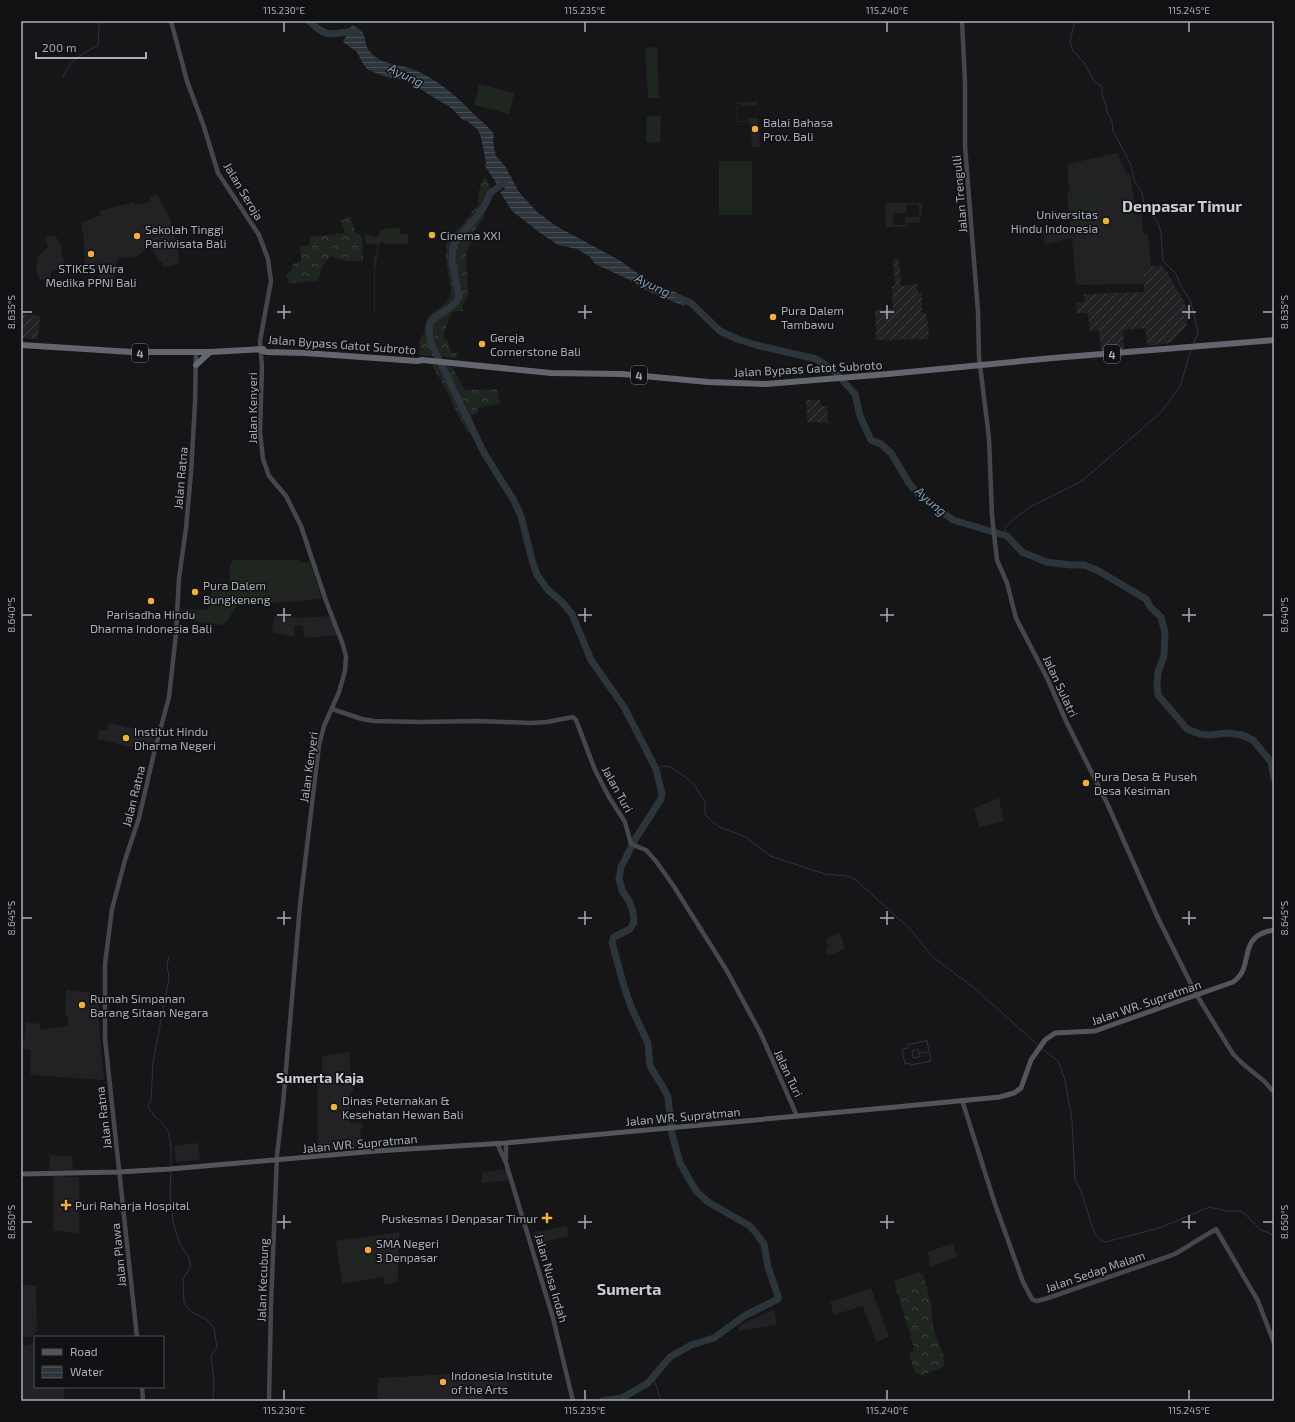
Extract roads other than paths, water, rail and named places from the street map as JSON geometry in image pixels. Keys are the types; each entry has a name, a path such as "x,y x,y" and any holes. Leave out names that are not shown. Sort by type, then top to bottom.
{"highway":[{"name":"4","path":"980,366 1274,340"},
{"name":"Jalan Bypass Gatot Subroto","path":"21,345 132,352 196,354 260,350 269,348 293,349 411,357 424,360 551,373 622,374 736,384 769,384 980,366"},
{"path":"196,365 210,352"}],"main road":[{"name":"Jalan WR. Supratman","path":"21,1174 177,1169 376,1151 506,1143 1000,1097 1018,1091 1022,1086 1029,1062 1048,1038 1055,1033 1095,1031 1228,985 1237,980 1244,970 1249,948 1253,941 1259,935 1274,930"}],"street":[{"name":"Jalan Seroja","path":"171,21 187,80 204,127 218,173 257,231 268,259 270,281 260,339 260,350"},
{"name":"Jalan Trengulli","path":"962,21 965,82 965,146 980,366"},
{"name":"Jalan Kenyeri","path":"260,350 262,368 261,439 263,460 269,476 286,496 298,519 346,656 345,671 332,709 322,731 318,753 300,905 277,1161"},
{"name":"Jalan Ratna","path":"119,1172 105,1039 105,964 107,941 112,909 139,818 169,697 175,640 179,578 188,506 194,432 196,354"},
{"name":"Jalan Sulatri","path":"980,366 989,438 992,516 995,546 997,560 1007,583 1016,618 1048,680 1066,721 1107,803 1158,918 1197,995 1233,1054 1264,1081 1274,1092"},
{"name":"Jalan Turi","path":"332,709 362,719 374,721 420,722 479,720 531,723 547,722 573,717 576,720 595,770 625,822 631,842 633,845 646,850 655,860 673,885 727,971 760,1032 797,1116"},
{"name":"Jalan Sedap Malam","path":"962,1100 1000,1219 1023,1282 1032,1300 1036,1301 1045,1299 1164,1258 1182,1250 1216,1229 1258,1301 1274,1343"},
{"name":"Jalan Nusa Indah","path":"497,1143 506,1163 555,1326 573,1401"},
{"name":"Jalan Nusa Indah","path":"506,1143 506,1163"},
{"name":"Jalan Kecubung","path":"269,1401 272,1266 277,1161"},
{"name":"Jalan Plawa","path":"119,1172 137,1336"},
{"path":"142,1388 143,1401"}],"water":[{"path":"352,25 362,32 367,46 372,54 384,62 420,72 439,83 489,128 494,136 493,141 496,156 505,166 519,192 537,212 556,226 619,260 653,284 675,292 689,300 684,306 643,289 630,280 595,264 590,257 577,249 558,245 512,211 500,192 505,189 504,186 498,189 496,183 485,166 486,163 481,137 478,130 466,120 464,121 449,106 407,81 383,76 367,69 357,52 343,42"}],"waterway":[{"path":"63,78 73,61 98,45 98,21"},
{"name":"Ayung","path":"309,21 321,31 330,34 357,32"},
{"path":"1073,21 1074,24 1070,42 1073,51 1083,61 1094,81 1102,87 1102,95 1107,112 1112,121 1113,131 1130,163 1133,178 1142,193 1144,203 1158,223 1161,233 1163,261 1176,274 1181,286 1190,300 1198,334 1193,344"},
{"path":"504,183 490,193 480,213 456,241 453,247 452,261 459,297 453,305 432,320 429,329 431,343 484,453 513,499 521,516 537,575 548,590 561,601 572,614 591,660 624,707 656,769 662,794 661,799 636,838 621,867 619,879 622,890 629,901 633,912 634,922 630,929 614,937 612,942 631,1007 648,1043 650,1066 668,1097 672,1134 680,1163 696,1191 708,1202 750,1226 756,1233 764,1244 768,1267 778,1296 778,1299 744,1316 714,1338 691,1345 670,1357 648,1383 622,1398 602,1401"},
{"name":"Ayung","path":"679,298 691,303 720,331 737,339 756,345 816,359 834,371 855,394 860,416 871,440 881,444 891,453 909,483 917,493 953,520 1007,536 1022,552 1046,562 1084,565 1097,570 1146,599 1151,608 1161,617 1165,633 1164,656 1158,672 1158,695 1187,729 1200,734 1209,735 1228,733 1242,735 1253,740 1271,762 1274,778"},
{"path":"1007,536 1005,528 1011,521 1030,507 1082,481 1159,414 1181,384 1191,349"},
{"path":"656,769 662,766 670,767 684,776 695,786 705,802 705,814 711,821 720,827 746,837 770,856 825,874 847,876 856,880 910,929 933,957 973,987 1039,1046"},
{"path":"169,957 167,965 169,978 153,1062 151,1100 148,1106 168,1132 171,1147 171,1166"},
{"path":"927,1041 931,1061 911,1065 910,1063 905,1064 902,1049 908,1048 908,1045 927,1041"},
{"path":"1041,1048 1058,1061 1065,1080 1072,1120 1075,1180 1081,1191 1096,1236 1103,1241 1108,1242 1159,1228 1210,1207 1226,1211 1240,1211 1244,1213 1261,1230 1274,1235"},
{"path":"918,1050 920,1057 913,1058 912,1051 918,1050"},
{"path":"919,1053 928,1052"},
{"path":"171,1171 170,1194 173,1222 180,1244 189,1258 190,1264 190,1268 183,1279 184,1302 193,1313 206,1319 214,1328 217,1348 211,1356 214,1382 213,1401"},
{"path":"653,1376 661,1401"}],"place":[{"name":"Balai Bahasa Prov. Bali","path":"755,129"},
{"name":"Universitas Hindu Indonesia","path":"1106,221"},
{"name":"Cinema XXI","path":"432,235"},
{"name":"Sekolah Tinggi Pariwisata Bali","path":"137,236"},
{"name":"STIKES Wira Medika PPNI Bali","path":"91,254"},
{"name":"Pura Dalem Tambawu","path":"773,317"},
{"name":"Gereja Cornerstone Bali","path":"482,344"},
{"name":"Pura Dalem Bungkeneng","path":"195,592"},
{"name":"Parisadha Hindu Dharma Indonesia Bali","path":"151,601"},
{"name":"Institut Hindu Dharma Negeri","path":"126,738"},
{"name":"Pura Desa & Puseh Desa Kesiman","path":"1086,783"},
{"name":"Rumah Simpanan Barang Sitaan Negara","path":"82,1005"},
{"name":"Dinas Peternakan & Kesehatan Hewan Bali","path":"334,1107"},
{"name":"Puri Raharja Hospital","path":"66,1205"},
{"name":"Puskesmas I Denpasar Timur","path":"547,1218"},
{"name":"SMA Negeri 3 Denpasar","path":"368,1250"},
{"name":"Indonesia Institute of the Arts","path":"443,1382"}],"district":[{"name":"Denpasar Timur","path":"1182,205"},
{"name":"Sumerta Kaja","path":"320,1077"},
{"name":"Sumerta","path":"629,1288"}]}
